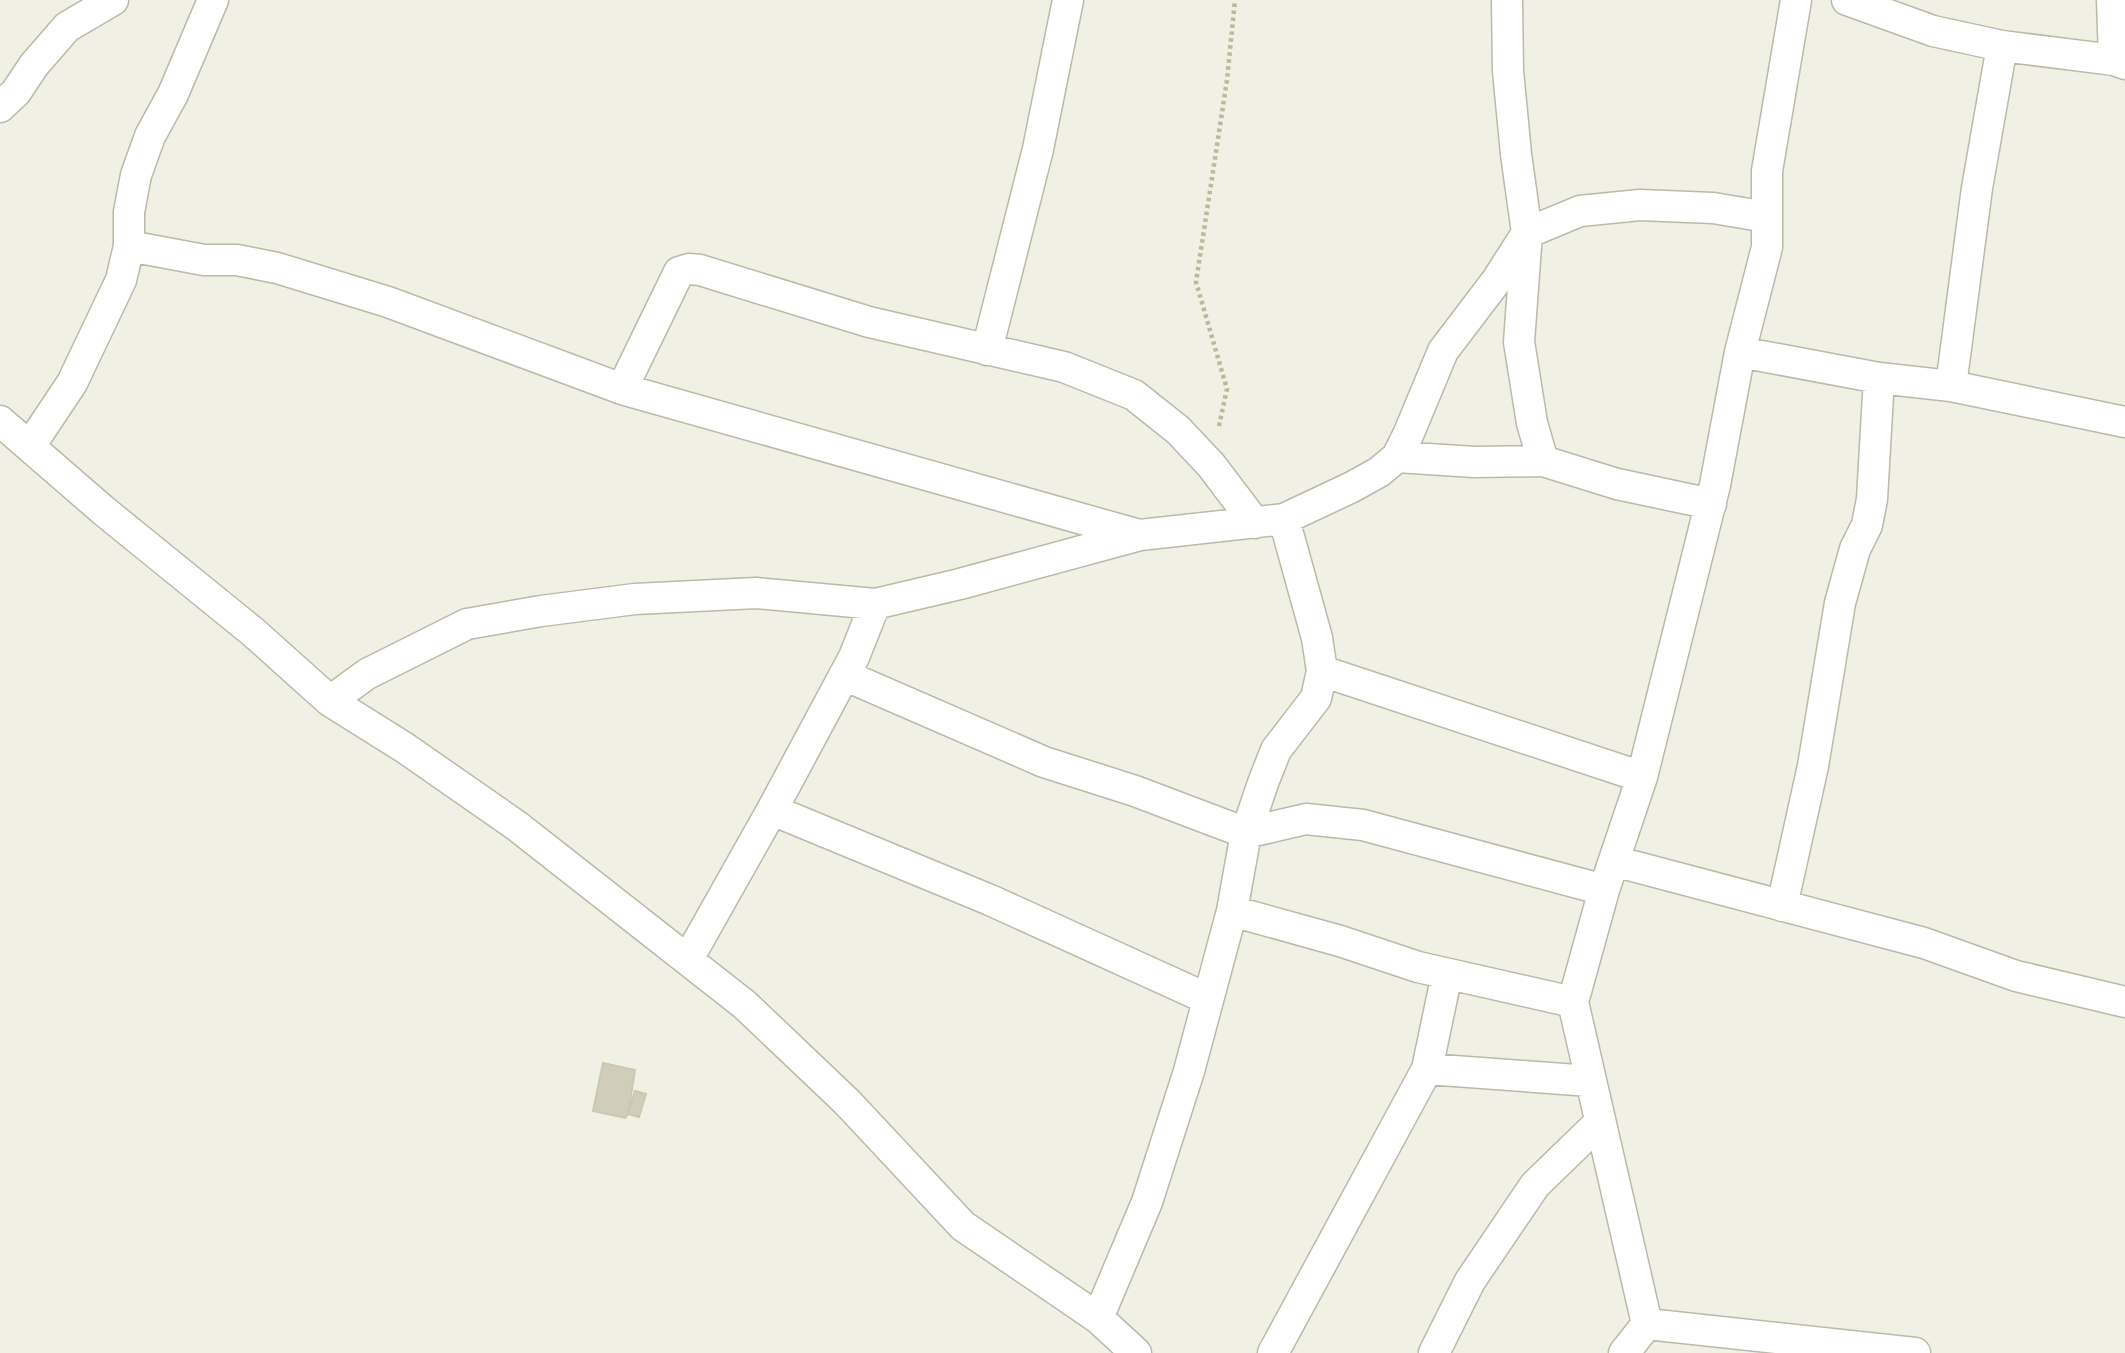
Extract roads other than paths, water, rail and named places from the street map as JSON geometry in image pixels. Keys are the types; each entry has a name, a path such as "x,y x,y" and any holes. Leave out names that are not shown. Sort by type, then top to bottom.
{"street":[{"path":"0,107 16,92 34,65 67,27 113,0"},
{"path":"30,446 72,383 121,280 129,246 129,212 136,176 150,136 173,94 214,0"},
{"path":"986,350 1038,149 1068,0"},
{"path":"1507,0 1508,71 1527,233 1519,342 1532,423 1542,461"},
{"path":"1647,1324 1573,1002 1604,890 1642,777 1711,505 1740,352 1767,247 1767,170 1796,0"},
{"path":"1847,0 1933,31 2002,46 2120,62 2112,0"},
{"path":"1951,386 1977,188 2002,46"},
{"path":"330,701 367,674 467,624 480,621 635,598 743,593 875,604 1140,535 1269,521 1352,487 1379,472 1397,457 1443,351 1497,280 1527,233 1580,211 1640,205 1713,208 1767,217"},
{"path":"129,246 204,260 237,260 277,268 388,302 622,389 1140,535"},
{"path":"622,389 674,279 679,272 689,269 729,278 869,322 1065,367 1134,395 1178,430 1269,521 1317,638 1322,671 1316,698 1276,750 1246,833 1233,912 1189,1071 1147,1202 1098,1318"},
{"path":"1740,352 1879,378 1951,386 2125,422"},
{"path":"1782,906 1813,766 1840,603 1855,549 1867,525 1872,499 1879,378"},
{"path":"0,421 104,511 253,632 330,701 405,748 517,826 745,1005 847,1102 963,1227 1098,1318 1136,1353"},
{"path":"1397,457 1474,463 1542,461 1617,484 1711,505"},
{"path":"688,959 844,675 875,604"},
{"path":"1322,671 1642,777"},
{"path":"844,675 1044,762 1135,791 1246,833 1306,819 1363,825 1604,890"},
{"path":"772,810 990,900 1208,999"},
{"path":"1614,861 1924,943 2016,976 2125,1002"},
{"path":"1233,912 1447,974 1573,1002"},
{"path":"1273,1353 1427,1069 1447,974"},
{"path":"1427,1069 1590,1081"},
{"path":"1434,1353 1470,1281 1535,1185 1600,1123"},
{"path":"1624,1353 1647,1324"},
{"path":"1647,1324 1915,1353"}]}
